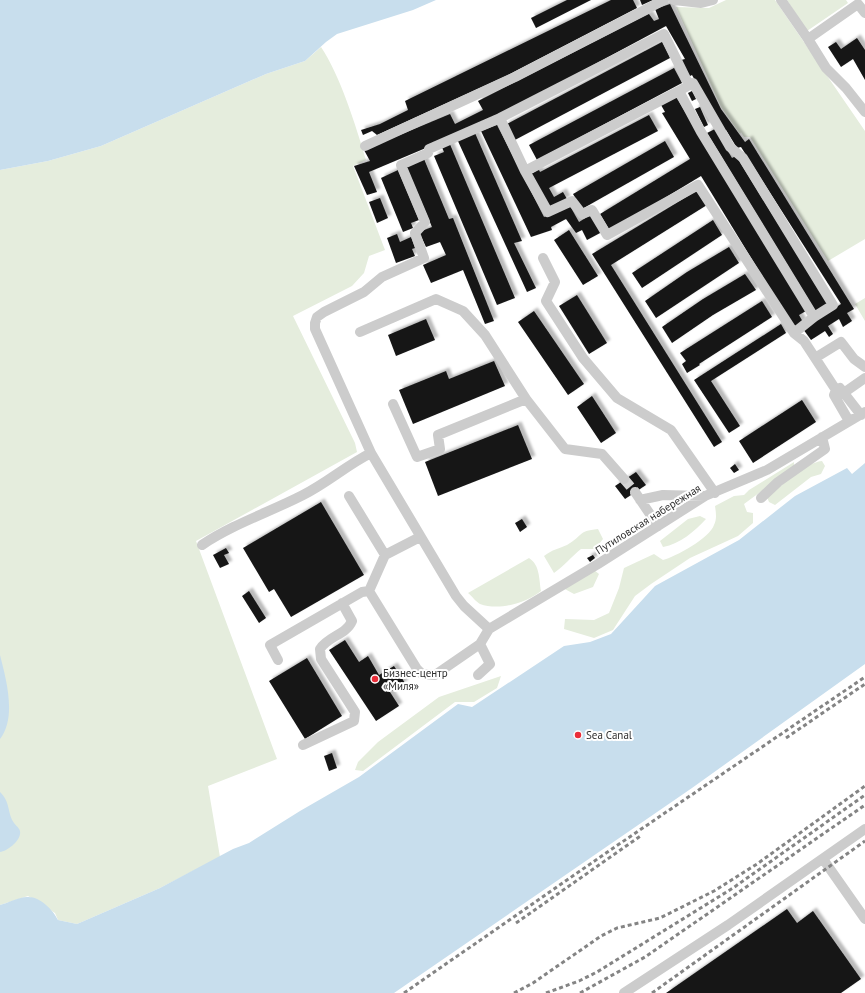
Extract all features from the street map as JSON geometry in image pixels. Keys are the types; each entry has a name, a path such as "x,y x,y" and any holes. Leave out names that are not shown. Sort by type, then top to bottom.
{"street":[{"path":"365,146 515,77 664,0"},
{"path":"674,0 701,3 713,0"},
{"path":"781,0 826,68 846,88 865,112"},
{"path":"808,39 857,2 865,13"},
{"path":"369,590 417,669 422,674 435,675 480,644 489,629 460,601 420,538 371,453 334,375 328,356 315,329 317,317 324,312 364,292 382,277 424,258 415,233 425,222 401,165 428,153 429,148 500,118 664,34 689,85"},
{"path":"525,171 693,83 730,146 743,158 833,305 814,317 794,333"},
{"path":"679,91 701,132 814,317"},
{"path":"500,118 525,171 548,212 572,201 582,214 592,210 607,235 698,186 794,333 804,341 840,391 863,413"},
{"path":"543,258 555,282 546,301 583,358 617,398 671,430 710,495"},
{"path":"360,332 436,299 463,311 485,335 526,399 565,449 602,454 624,479"},
{"path":"815,358 841,342 854,359 865,367"},
{"path":"850,421 834,395 865,378"},
{"path":"393,404 417,457 440,449 438,435 526,399"},
{"name":"Путиловская набережная","path":"489,629 710,495 767,470 863,413"},
{"path":"761,498 778,482 825,449 822,437"},
{"path":"202,546 220,532 305,494 350,464 371,453"},
{"path":"658,526 638,496 710,495"},
{"path":"349,496 385,555"},
{"path":"278,660 270,646 342,603 362,592 369,590 385,555 420,538"},
{"path":"303,745 354,721 354,712 321,659 320,649 324,642 349,628 352,621 342,603"},
{"path":"478,675 490,664 480,644"},
{"path":"624,993 728,925 865,829"},
{"path":"823,859 865,918"}],"green space":[{"path":"726,0 775,0 865,131 865,239 828,261 750,137 744,137 741,132 740,134 721,107 676,7 709,8"},
{"path":"787,0 846,0 848,3 807,31"},
{"path":"321,47 335,72 347,101 366,160 353,166 385,250 369,256 364,273 352,286 293,316 355,443 357,452 196,541 277,759 208,786 220,857 160,888 77,924 58,920 55,913 28,896 0,905 0,170 48,161 101,146 266,74 305,61"},
{"path":"865,298 865,321 855,304"},
{"path":"822,461 825,466 821,474 811,477 775,505 769,502 767,497 793,476 808,466"},
{"path":"794,462 794,467 744,504 747,512 753,513 753,523 738,536 690,558 635,596 613,630 594,638 564,629 565,619 594,620 609,613 619,588 624,568 654,554 663,560 692,546 706,536 714,525 716,520 715,506 734,496 744,495 749,490"},
{"path":"700,516 706,519 697,528 681,540 663,547 660,541 688,519"},
{"path":"598,529 603,539 595,549 581,549 554,573 544,556 553,550 567,545 587,531"},
{"path":"529,558 535,564 539,577 541,591 535,595 512,605 495,607 480,604 468,593"},
{"path":"594,570 599,574 593,587 574,594 563,588"},
{"path":"501,676 497,688 474,702 455,702 363,771 355,770 358,762 378,742 439,697"}],"water":[{"path":"0,0 436,0 413,10 337,34 305,61 266,74 101,146 48,161 0,170"},
{"name":"Sea Canal","path":"865,463 865,664 692,788 394,993 0,993 0,905 21,898 32,897 46,904 58,920 77,924 160,888 233,849 249,843 300,811 359,777 458,704 472,707 564,646 590,642 611,634 655,586 739,540 795,496 847,468 852,474"},
{"path":"0,655 9,698 9,709 5,730 0,739"},
{"path":"0,792 6,800 10,815 20,832 15,843 9,848 0,852"}],"building":[{"path":"567,0 591,0 536,28 531,18"},
{"path":"611,0 633,0 637,8 506,76 377,135 372,131 363,135 361,130 380,124 408,110 405,101"},
{"path":"640,0 653,0 642,5"},
{"path":"670,4 721,109 745,142 749,139 854,309 847,313 852,321 843,327 839,319 828,326 833,334 829,337 825,331 811,340 803,329 841,304 741,147 737,148 726,130 724,132 692,75 688,77 681,60 685,59 666,26 485,123 369,172 377,192 367,195 354,166 370,161 364,150 450,114 455,124 483,110 478,101 649,14 654,21 659,19 655,9"},
{"path":"857,38 865,50 865,80 853,59 841,67 828,47 836,42 841,49"},
{"path":"662,42 670,58 513,141 505,125"},
{"path":"674,68 682,83 537,160 529,145"},
{"path":"692,91 696,99 692,101 688,93"},
{"path":"676,97 806,311 799,315 803,322 794,328 701,176 610,231 600,214 690,159 662,113 665,112 661,105"},
{"path":"700,107 708,125 704,127 695,109"},
{"path":"649,115 658,131 549,188 554,197 563,192 567,199 550,208 531,174 539,170 540,172"},
{"path":"497,125 544,217 570,206 579,222 592,214 602,232 587,240 582,230 576,233 566,219 551,227 552,230 531,237 481,131"},
{"path":"715,129 732,158 736,156 828,304 816,312 707,133"},
{"path":"475,133 522,241 514,243 536,288 527,292 457,139"},
{"path":"665,141 674,157 582,209 573,194"},
{"path":"449,142 515,298 497,305 434,156 444,152 441,145"},
{"path":"424,159 449,219 453,218 494,321 485,324 463,270 431,283 423,265 446,255 440,242 426,247 419,232 432,227 406,166"},
{"path":"398,170 419,220 411,223 413,228 403,232 381,178"},
{"path":"698,190 707,205 611,265 722,442 714,447 592,254"},
{"path":"380,198 388,218 377,223 369,202"},
{"path":"713,220 722,235 642,288 632,273"},
{"path":"569,230 598,276 583,285 554,240"},
{"path":"397,234 400,242 411,237 415,248 412,249 415,256 396,263 387,238"},
{"path":"729,247 739,263 656,318 645,301 687,272"},
{"path":"745,274 756,290 713,315 672,343 662,327 703,299"},
{"path":"577,295 607,343 589,354 559,306"},
{"path":"762,301 772,317 687,373 682,364 686,361 680,353"},
{"path":"534,311 584,384 568,395 518,322"},
{"path":"426,319 435,340 396,356 388,335"},
{"path":"781,324 786,333 711,381 740,426 729,433 694,380"},
{"path":"494,361 505,386 413,424 399,390 446,371 449,379"},
{"path":"592,396 616,433 601,443 577,407"},
{"path":"802,400 816,422 753,463 739,441"},
{"path":"518,425 532,459 438,496 425,462"},
{"path":"735,464 739,470 734,473 730,468"},
{"path":"636,472 646,485 625,499 615,486"},
{"path":"321,502 364,575 291,617 274,589 269,592 243,548"},
{"path":"522,519 527,527 520,532 515,523"},
{"path":"226,548 229,553 224,555 229,564 220,568 213,555"},
{"path":"593,555 595,558 590,562 587,558"},
{"path":"249,591 266,618 259,623 242,596"},
{"name":"Бизнес-центр «Миля»","path":"345,640 359,662 368,656 379,675 394,666 405,683 390,692 399,706 376,721 329,650"},
{"path":"307,658 342,716 305,739 269,681"},
{"path":"332,753 337,768 329,771 324,756"},
{"path":"787,909 797,923 813,911 861,979 841,993 666,993"}],"tunnel":[{"path":"624,479 635,492"}],"railway":[{"path":"404,993 606,853 865,677"},
{"path":"786,738 865,684"},
{"path":"514,993 533,983 601,936 617,928 660,918 714,891 757,864 865,786"},
{"path":"546,993 579,981 597,972 733,888 865,795"},
{"path":"580,993 645,957 865,805"},
{"path":"516,923 642,835"},
{"path":"652,993 865,841"}],"place":[{"name":"Бизнес-центр «Миля»","path":"375,679"},
{"name":"Sea Canal","path":"578,735"}]}
